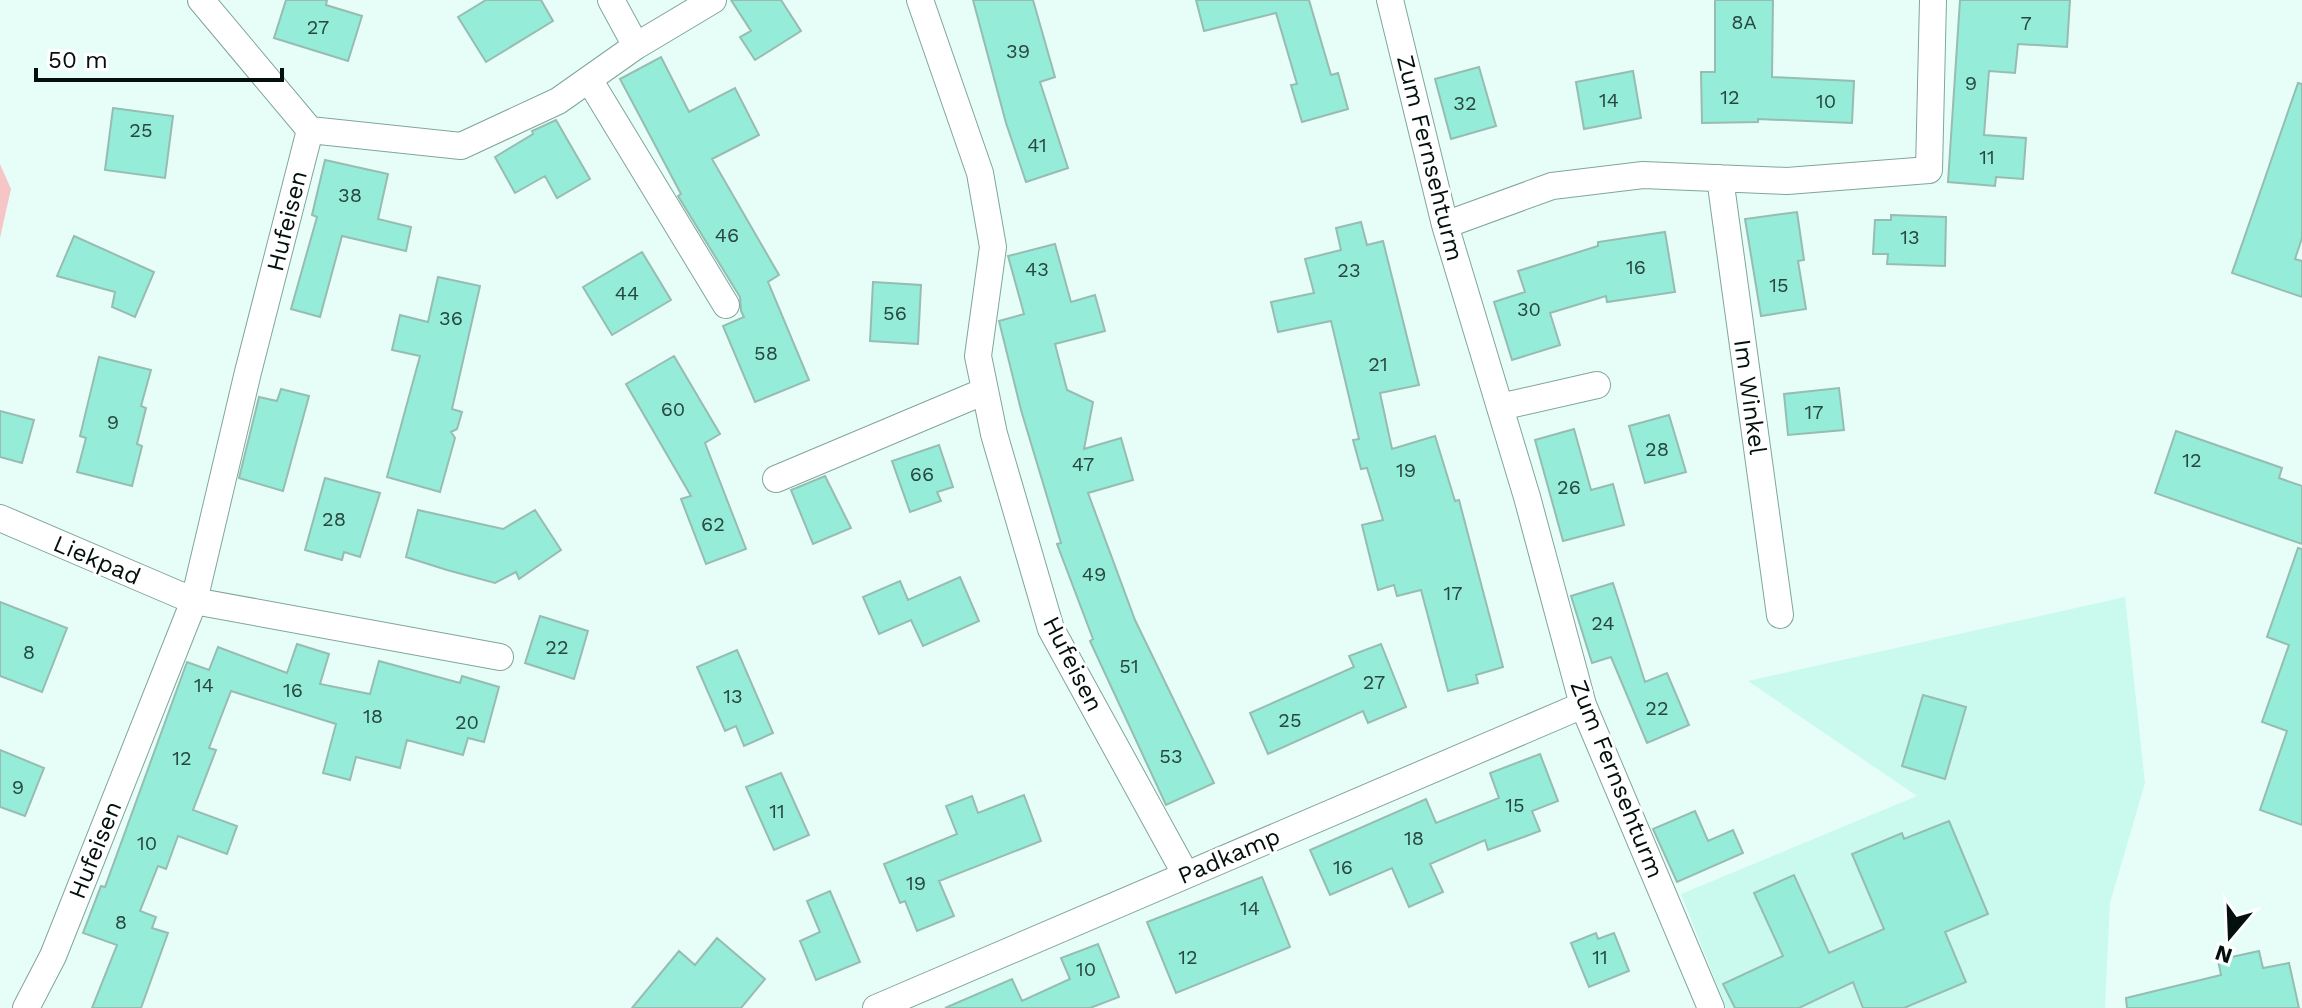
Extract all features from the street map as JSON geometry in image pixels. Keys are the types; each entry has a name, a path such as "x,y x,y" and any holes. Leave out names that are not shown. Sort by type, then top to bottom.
{"street":[{"path":"201,0 310,130 461,146 558,101 636,46 713,0"},
{"path":"611,0 636,46"},
{"name":"Hufeisen","path":"920,0 980,173 993,247 978,356 994,434 1051,629 1186,875"},
{"name":"Zum Fernsehturm","path":"1390,0 1445,225 1527,497 1583,705 1711,1008"},
{"path":"1445,225 1552,186 1643,175 1787,181 1929,170 1933,0"},
{"path":"590,81 726,305"},
{"name":"Hufeisen","path":"26,1008 53,956 194,601 310,130"},
{"name":"Im Winkel","path":"1720,178 1780,615"},
{"path":"1500,407 1597,385"},
{"path":"776,479 985,391"},
{"name":"Liekpad","path":"0,518 194,601"},
{"path":"194,601 500,657"},
{"name":"Padkamp","path":"876,1008 1583,705"}],"shaded area":[{"path":"0,164 11,189 0,238"},
{"path":"2125,597 2145,783 2110,903 2105,1008 1726,1008 1681,894 1917,796 1748,681"}],"building":[{"path":"286,0 327,0 326,5 362,16 348,61 274,38"},
{"path":"486,0 541,0 553,21 486,62 458,17"},
{"path":"731,0 781,0 801,31 755,60 740,37 751,31"},
{"path":"973,0 1033,0 1055,77 1040,82 1068,168 1026,182 1006,123"},
{"path":"1196,0 1309,0 1331,75 1338,73 1348,109 1302,122 1291,85 1297,84 1276,13 1204,31"},
{"path":"1715,0 1773,0 1772,77 1854,81 1852,123 1758,119 1758,122 1702,123 1701,72 1715,72"},
{"path":"1960,0 2070,0 2067,47 2018,44 2015,73 1989,71 1984,135 2026,138 2023,179 1996,177 1995,186 1948,182"},
{"path":"661,57 689,112 735,88 759,135 712,159 779,275 768,282 809,380 755,402 723,326 744,317 740,297 678,196 681,194 620,79"},
{"path":"1479,67 1496,126 1451,139 1435,79"},
{"path":"1633,71 1641,118 1584,129 1576,82"},
{"path":"2298,83 2302,84 2302,238 2295,259 2302,261 2302,297 2232,273"},
{"path":"113,108 173,116 165,178 105,170"},
{"path":"556,120 590,179 557,198 545,176 515,193 495,157 533,134 532,131"},
{"path":"325,160 388,174 378,219 411,227 406,251 342,236 320,317 291,309 317,217 312,215"},
{"path":"1797,212 1804,260 1798,261 1806,309 1761,316 1745,219"},
{"path":"1891,215 1946,217 1945,266 1887,264 1888,254 1873,254 1875,220 1891,220"},
{"path":"1361,222 1367,245 1383,241 1419,385 1380,393 1392,449 1435,436 1455,501 1459,500 1503,667 1476,675 1478,683 1448,691 1421,590 1397,596 1394,585 1378,590 1362,525 1383,520 1367,468 1361,469 1353,440 1359,439 1331,321 1278,332 1271,302 1314,293 1305,259 1341,250 1336,228"},
{"path":"1665,232 1675,292 1607,302 1606,296 1550,313 1560,345 1512,360 1494,302 1525,292 1518,271 1598,246 1598,242"},
{"path":"74,236 154,272 135,317 112,307 115,292 57,276"},
{"path":"1055,244 1071,302 1095,295 1105,331 1055,344 1067,390 1093,402 1084,449 1121,438 1133,480 1088,493 1135,620 1214,783 1166,805 1090,641 1093,639 1057,544 1061,543 1021,410 999,321 1024,314 1008,256"},
{"path":"642,252 671,300 612,335 583,287"},
{"path":"438,277 480,286 452,409 462,412 457,429 451,432 455,438 440,492 387,477 420,356 392,350 400,315 428,322"},
{"path":"873,282 921,285 918,344 870,341"},
{"path":"674,356 720,434 705,443 746,549 706,564 681,499 691,496 626,384"},
{"path":"99,357 151,370 141,406 146,408 137,444 142,446 132,486 77,472 86,438 80,436"},
{"path":"1839,388 1844,430 1788,435 1784,394"},
{"path":"281,389 309,396 283,491 239,478 259,397 277,401"},
{"path":"0,411 34,420 22,463 0,457"},
{"path":"1669,415 1686,472 1645,483 1629,426"},
{"path":"1574,429 1591,490 1613,484 1624,525 1563,541 1535,440"},
{"path":"2176,431 2282,468 2279,478 2302,486 2302,544 2155,493"},
{"path":"939,445 953,487 937,492 941,501 910,512 892,461"},
{"path":"825,476 851,528 813,544 791,490"},
{"path":"325,478 380,493 360,557 344,552 342,560 305,550"},
{"path":"418,510 503,529 535,510 561,550 519,579 516,572 495,583 447,570 406,557"},
{"path":"2298,548 2302,549 2302,825 2260,810 2287,731 2262,722 2289,645 2267,637"},
{"path":"960,577 979,621 923,646 911,620 879,634 863,597 900,581 908,600"},
{"path":"1613,583 1645,682 1667,673 1689,725 1647,743 1611,657 1592,663 1571,596"},
{"path":"0,602 67,628 42,692 0,676"},
{"path":"540,616 588,631 574,679 525,663"},
{"path":"297,644 329,654 320,684 370,694 379,661 460,683 462,676 499,687 484,742 468,738 463,755 407,740 400,768 356,757 350,780 323,773 336,724 231,691 209,748 216,750 193,810 237,826 227,854 178,836 166,869 158,866 140,911 156,917 152,928 168,933 141,1008 92,1008 117,945 83,933 101,886 105,887 187,662 209,670 218,647 287,673"},
{"path":"1381,644 1406,707 1368,723 1363,711 1268,754 1250,713 1354,667 1349,656"},
{"path":"737,650 773,733 744,746 736,726 725,731 697,667"},
{"path":"1923,695 1966,707 1945,779 1902,766"},
{"path":"0,750 44,768 25,816 0,807"},
{"path":"1540,754 1558,801 1532,811 1540,831 1488,850 1485,840 1430,864 1443,892 1409,907 1392,868 1330,895 1310,850 1426,799 1436,823 1499,798 1490,773"},
{"path":"781,773 809,835 774,850 746,787"},
{"path":"1024,795 1041,841 939,881 954,916 917,931 905,901 900,903 884,864 957,834 946,806 972,796 978,813"},
{"path":"1695,811 1708,841 1733,830 1743,853 1677,882 1653,829"},
{"path":"1949,821 1988,914 1945,932 1966,982 1904,1008 1863,1008 1853,982 1799,1008 1735,1008 1723,984 1783,956 1754,893 1794,875 1829,953 1884,929 1852,854 1902,833 1904,839"},
{"path":"1262,877 1290,947 1176,993 1147,922"},
{"path":"830,891 860,962 816,980 800,941 820,932 807,901"},
{"path":"1596,933 1598,939 1614,933 1629,971 1589,987 1571,943"},
{"path":"717,938 765,979 741,1008 632,1008 679,951 695,965"},
{"path":"1098,944 1119,997 1090,1008 945,1008 1012,979 1022,1001 1070,979 1061,958"},
{"path":"2259,951 2263,968 2289,963 2299,1008 2127,1008 2126,998 2221,975 2218,960"}]}
